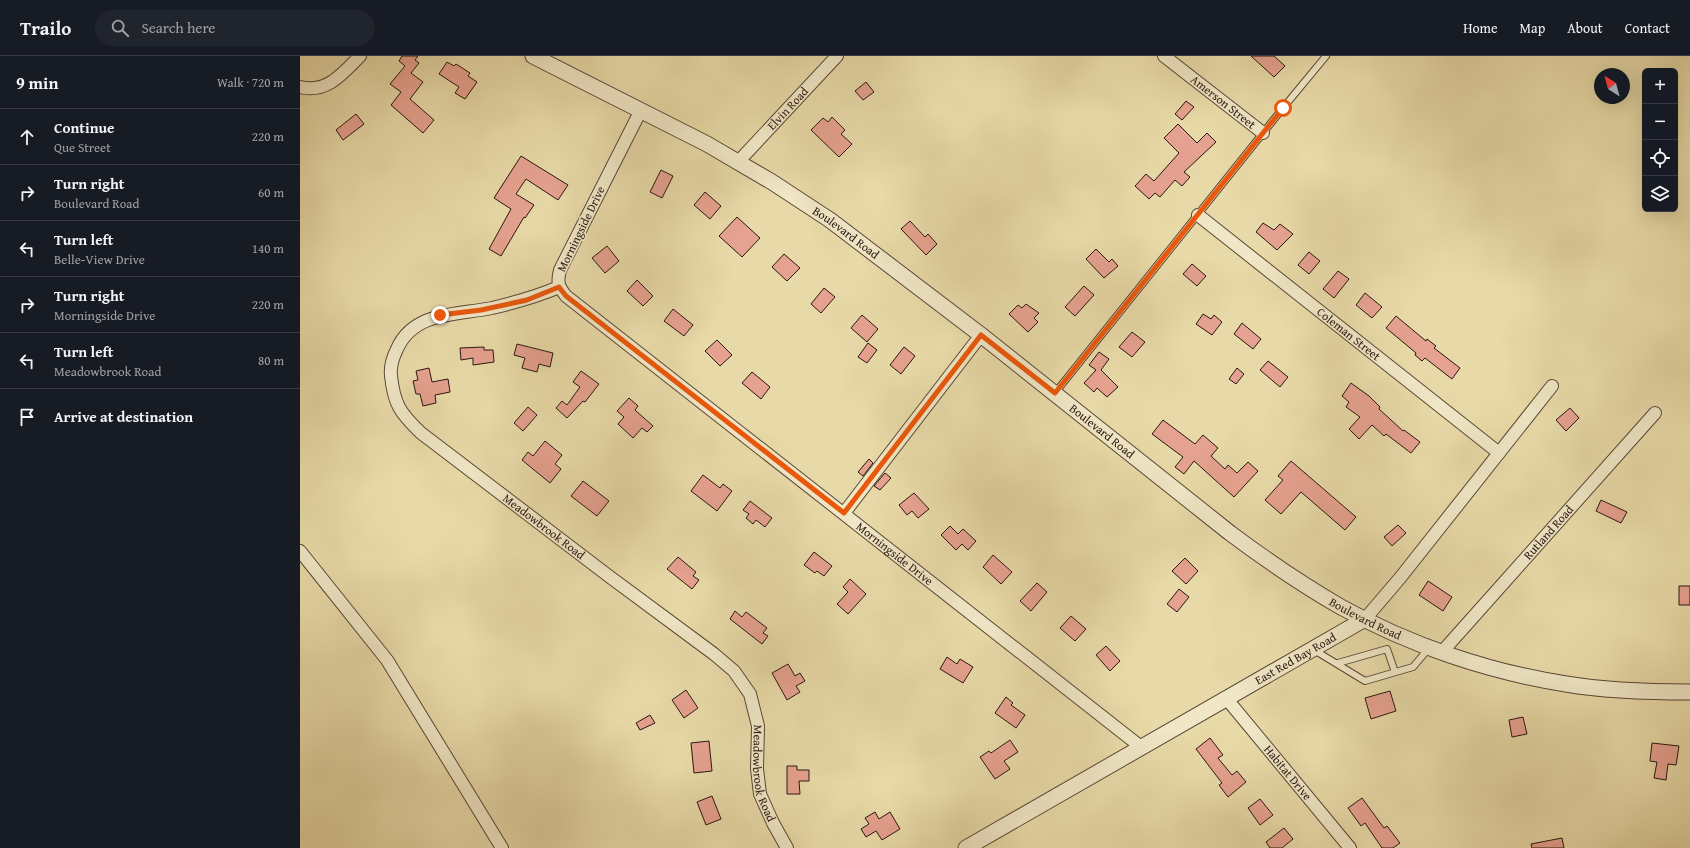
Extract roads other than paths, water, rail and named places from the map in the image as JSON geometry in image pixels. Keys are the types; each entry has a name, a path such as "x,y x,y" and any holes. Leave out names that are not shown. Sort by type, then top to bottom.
{"street":[{"path":"300,87 315,89 331,84 360,56"},
{"name":"Boulevard Road","path":"533,56 641,110 738,162 792,195 857,239 1055,393 1224,528 1266,559 1342,607 1365,619 1392,641 1436,650 1524,676 1567,684 1619,690 1690,692"},
{"name":"Elvin Road","path":"738,162 836,56"},
{"name":"Amerson Street","path":"1164,56 1263,133"},
{"name":"Morningside Drive","path":"641,110 562,265 558,281 559,287 566,296 1141,747"},
{"name":"Coleman Street","path":"1198,215 1499,453"},
{"name":"Meadowbrook Road","path":"559,287 527,300 481,310 440,315 419,324 405,337 395,353 391,372 394,398 400,411 421,433 714,654 734,671 750,694 758,726 757,770 760,794 773,823 787,848"},
{"path":"844,513 981,335"},
{"name":"East Red Bay Road","path":"966,848 1365,619 1400,578 1552,386"},
{"name":"Rutland Road","path":"1436,650 1655,413"},
{"path":"300,550 387,660 502,848"},
{"name":"Habitat Drive","path":"1226,698 1350,848"}],"lane":[{"path":"1055,393 1326,56"},
{"path":"1338,663 1392,641 1395,672"},
{"path":"1313,649 1365,681 1413,667 1436,650"}]}
